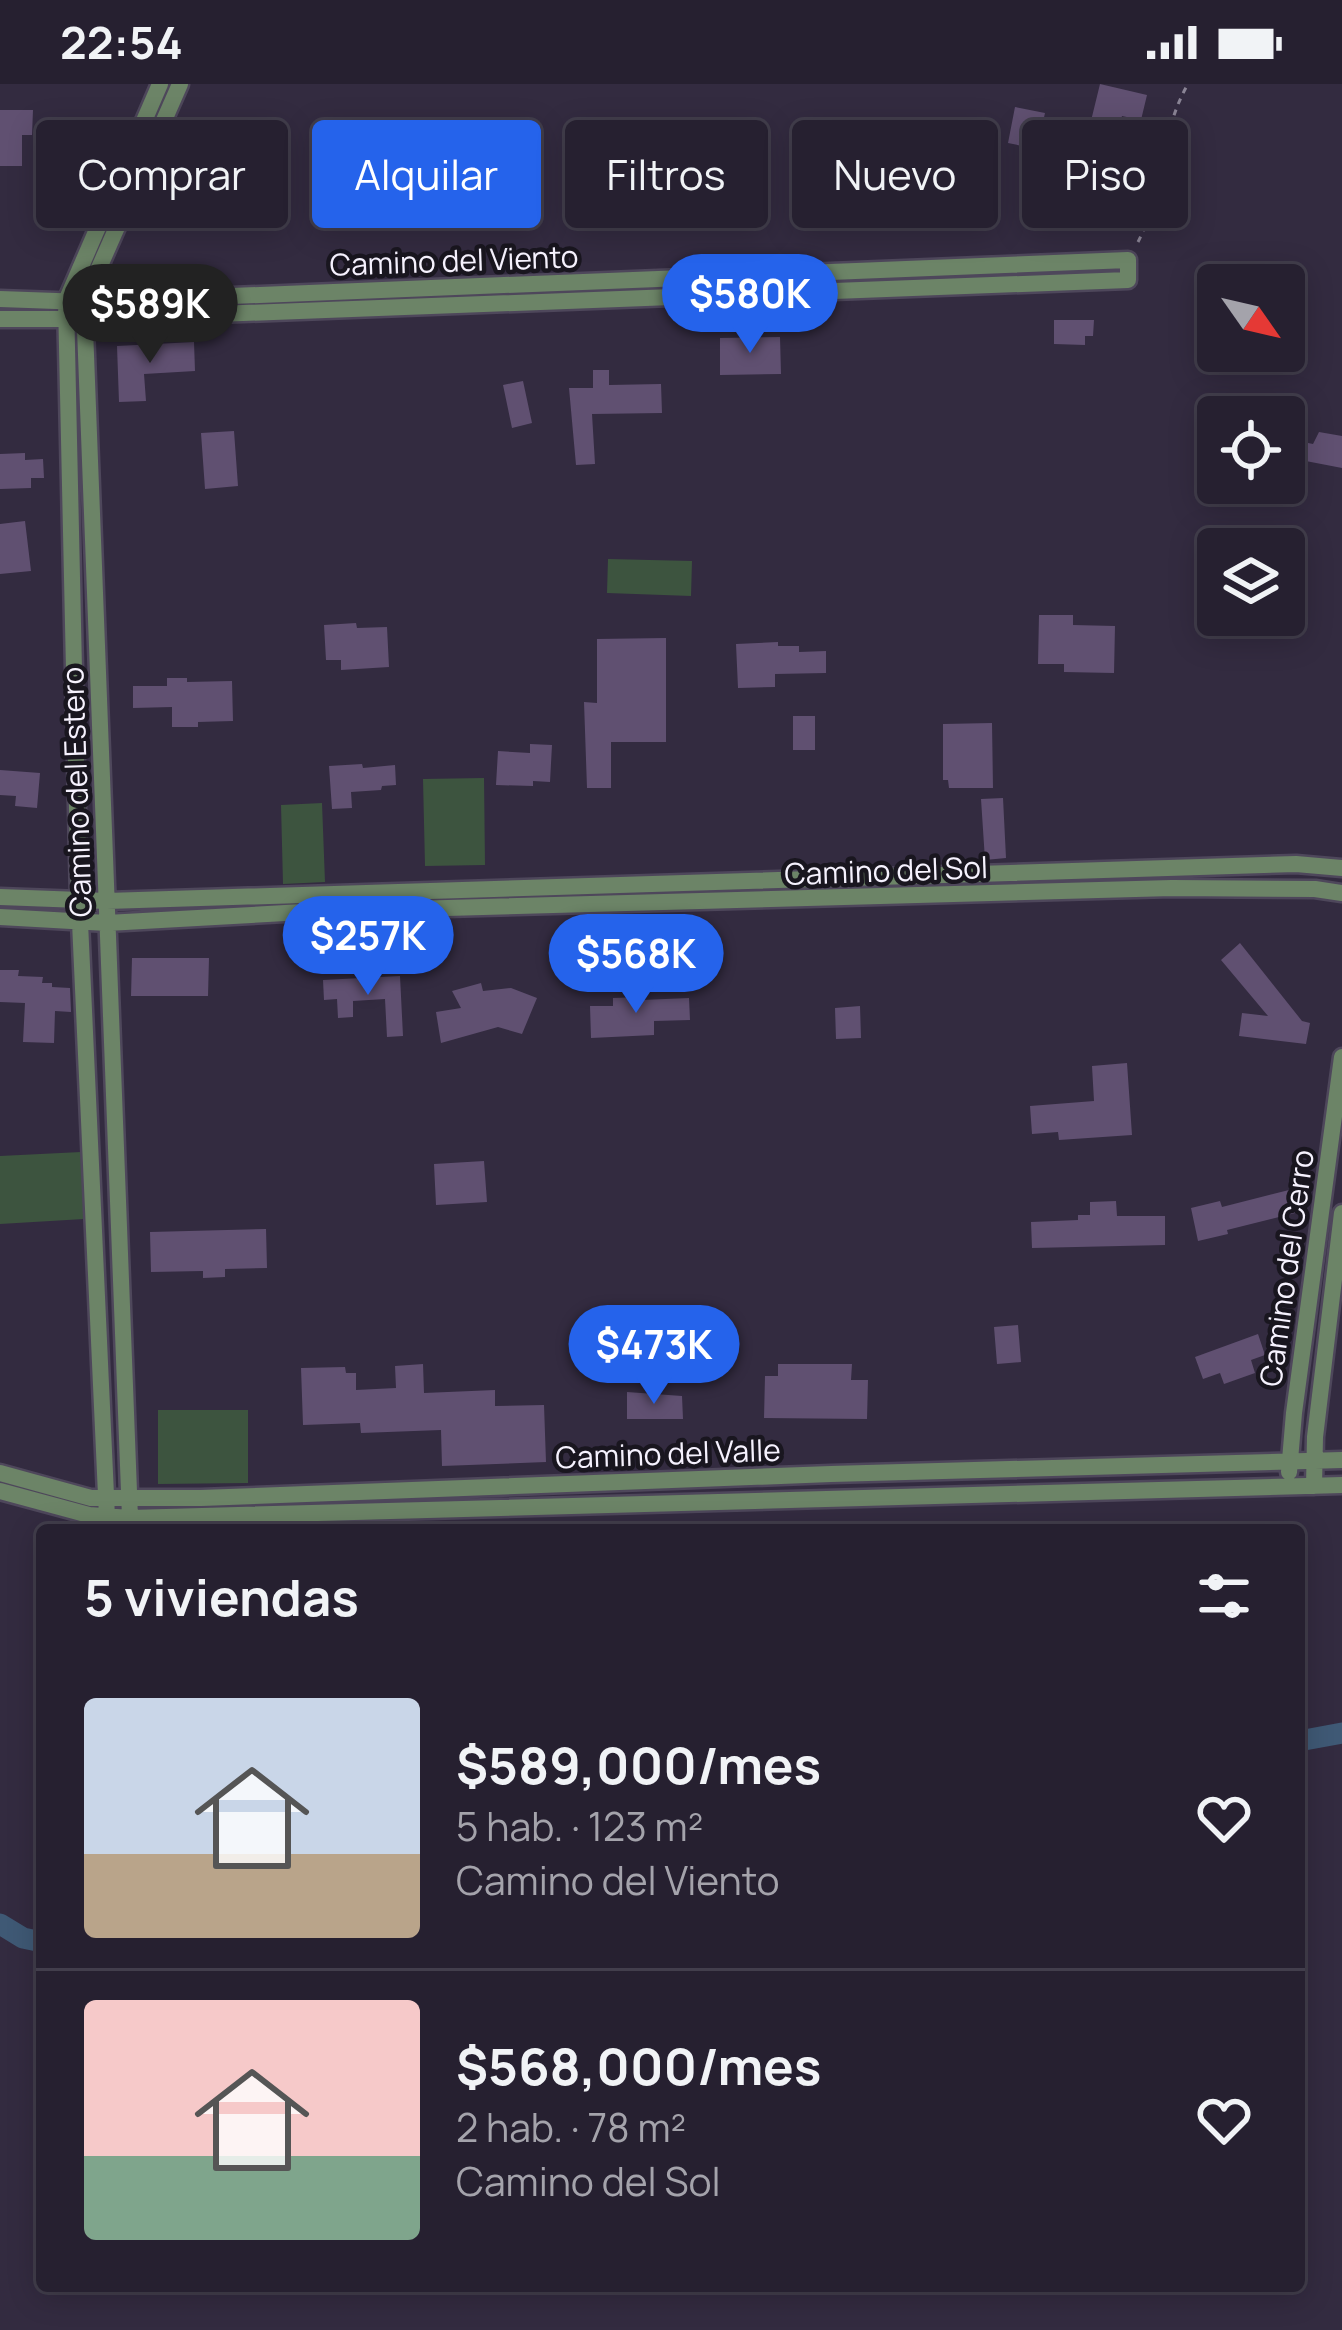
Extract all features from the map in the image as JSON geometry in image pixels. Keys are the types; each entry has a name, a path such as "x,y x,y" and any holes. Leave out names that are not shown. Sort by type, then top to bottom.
{"street":[{"name":"Camino del Estero","path":"107,1517 79,900 75,310 160,84"},
{"name":"Camino del Estero","path":"130,1518 107,901 75,310 180,84"},
{"name":"Camino del Viento","path":"0,319 75,310 1128,260"},
{"name":"Camino del Viento","path":"0,299 75,310"},
{"name":"Camino del Sol","path":"0,897 107,901 1204,866 1342,868"},
{"name":"Camino del Sol","path":"0,917 107,922 303,912 1172,888 1342,893"},
{"name":"Camino del Cerro","path":"1288,1486 1342,1057"},
{"name":"Camino del Cerro","path":"1314,1486 1342,1214"},
{"name":"Camino del Valle","path":"0,1473 91,1498 201,1498 1342,1460"},
{"name":"Camino del Valle","path":"0,1491 73,1511 130,1518 1342,1485"}],"path":[{"path":"1128,260 1155,195 1176,104 1188,84"}],"green space":[{"path":"608,559 692,561 691,596 607,593"},
{"path":"484,778 485,865 425,866 423,779"},
{"path":"322,803 325,882 283,884 281,805"},
{"path":"81,1152 84,1219 0,1224 0,1156"},
{"path":"158,1410 248,1410 248,1483 158,1484"}],"building":[{"path":"1100,84 1147,95 1141,120 1122,116 1121,120 1091,120"},
{"path":"1015,107 1045,113 1043,120 1022,120 1022,146 1008,143"},
{"path":"0,110 33,110 32,135 22,135 22,166 0,166"},
{"path":"1054,320 1094,320 1093,336 1085,336 1085,345 1054,344"},
{"path":"780,337 781,374 720,375 720,338"},
{"path":"194,342 195,371 144,374 146,401 119,402 117,346"},
{"path":"593,370 609,370 609,385 661,384 662,413 592,414 595,464 576,465 569,388 593,388"},
{"path":"523,381 532,423 512,428 503,385"},
{"path":"234,431 238,486 205,489 201,433"},
{"path":"1319,432 1342,436 1342,468 1305,461 1305,442 1313,444"},
{"path":"25,453 25,460 43,459 44,478 31,478 31,488 0,489 0,454"},
{"path":"25,521 31,571 0,574 0,524"},
{"path":"1039,615 1073,615 1073,625 1115,626 1114,673 1064,672 1064,664 1038,664"},
{"path":"356,623 357,628 387,627 389,667 341,670 341,660 326,660 324,625"},
{"path":"666,638 666,742 611,742 611,788 587,788 584,702 597,703 597,639"},
{"path":"778,642 778,646 799,646 799,652 826,651 826,673 775,674 775,687 738,688 736,644"},
{"path":"167,678 232,681 233,721 172,727 172,707 133,708 133,686 167,686"},
{"path":"793,716 815,716 815,750 793,750"},
{"path":"992,723 993,788 949,788 948,780 943,780 943,724"},
{"path":"530,744 552,745 550,782 496,785 498,751 530,753"},
{"path":"362,764 363,768 395,765 396,785 351,792 352,808 332,809 329,766"},
{"path":"0,770 40,773 37,808 15,806 16,796 0,795"},
{"path":"1003,798 1006,858 985,860 981,799"},
{"path":"1240,943 1302,1021 1310,1023 1306,1044 1239,1036 1242,1013 1268,1016 1221,960"},
{"path":"132,958 209,958 208,996 131,996"},
{"path":"0,970 19,970 18,976 43,977 42,983 70,988 71,1012 55,1011 54,1043 23,1042 25,1003 0,1002"},
{"path":"400,976 403,1036 387,1037 385,999 353,1001 353,1017 338,1018 337,999 324,1000 323,980"},
{"path":"481,983 483,991 511,988 537,998 522,1034 498,1027 441,1043 436,1012 461,1008 452,991"},
{"path":"613,998 689,998 690,1020 654,1021 654,1035 591,1038 590,1006 613,1006"},
{"path":"860,1006 861,1038 836,1039 835,1008"},
{"path":"1127,1063 1132,1135 1059,1140 1058,1132 1032,1134 1030,1106 1094,1101 1092,1066"},
{"path":"484,1161 487,1202 436,1205 434,1164"},
{"path":"1293,1189 1299,1212 1198,1241 1191,1208 1220,1201 1222,1207"},
{"path":"1116,1201 1117,1216 1165,1216 1165,1245 1032,1248 1031,1222 1078,1220 1078,1215 1090,1215 1090,1202"},
{"path":"266,1229 267,1268 225,1269 225,1277 203,1278 203,1271 151,1272 150,1232"},
{"path":"1018,1325 1021,1362 997,1364 994,1327"},
{"path":"1258,1334 1265,1355 1251,1360 1255,1373 1224,1384 1220,1373 1203,1379 1195,1357"},
{"path":"423,1364 424,1393 495,1390 495,1406 544,1405 546,1462 442,1466 441,1430 361,1433 360,1423 303,1425 301,1368 345,1367 346,1373 356,1373 356,1390 396,1388 395,1366"},
{"path":"778,1364 852,1364 851,1380 868,1380 867,1419 764,1418 765,1376 778,1376"},
{"path":"627,1392 682,1396 683,1419 627,1419"}],"waterway":[{"path":"1305,1740 1342,1733"},
{"path":"0,1924 36,1941"}]}
